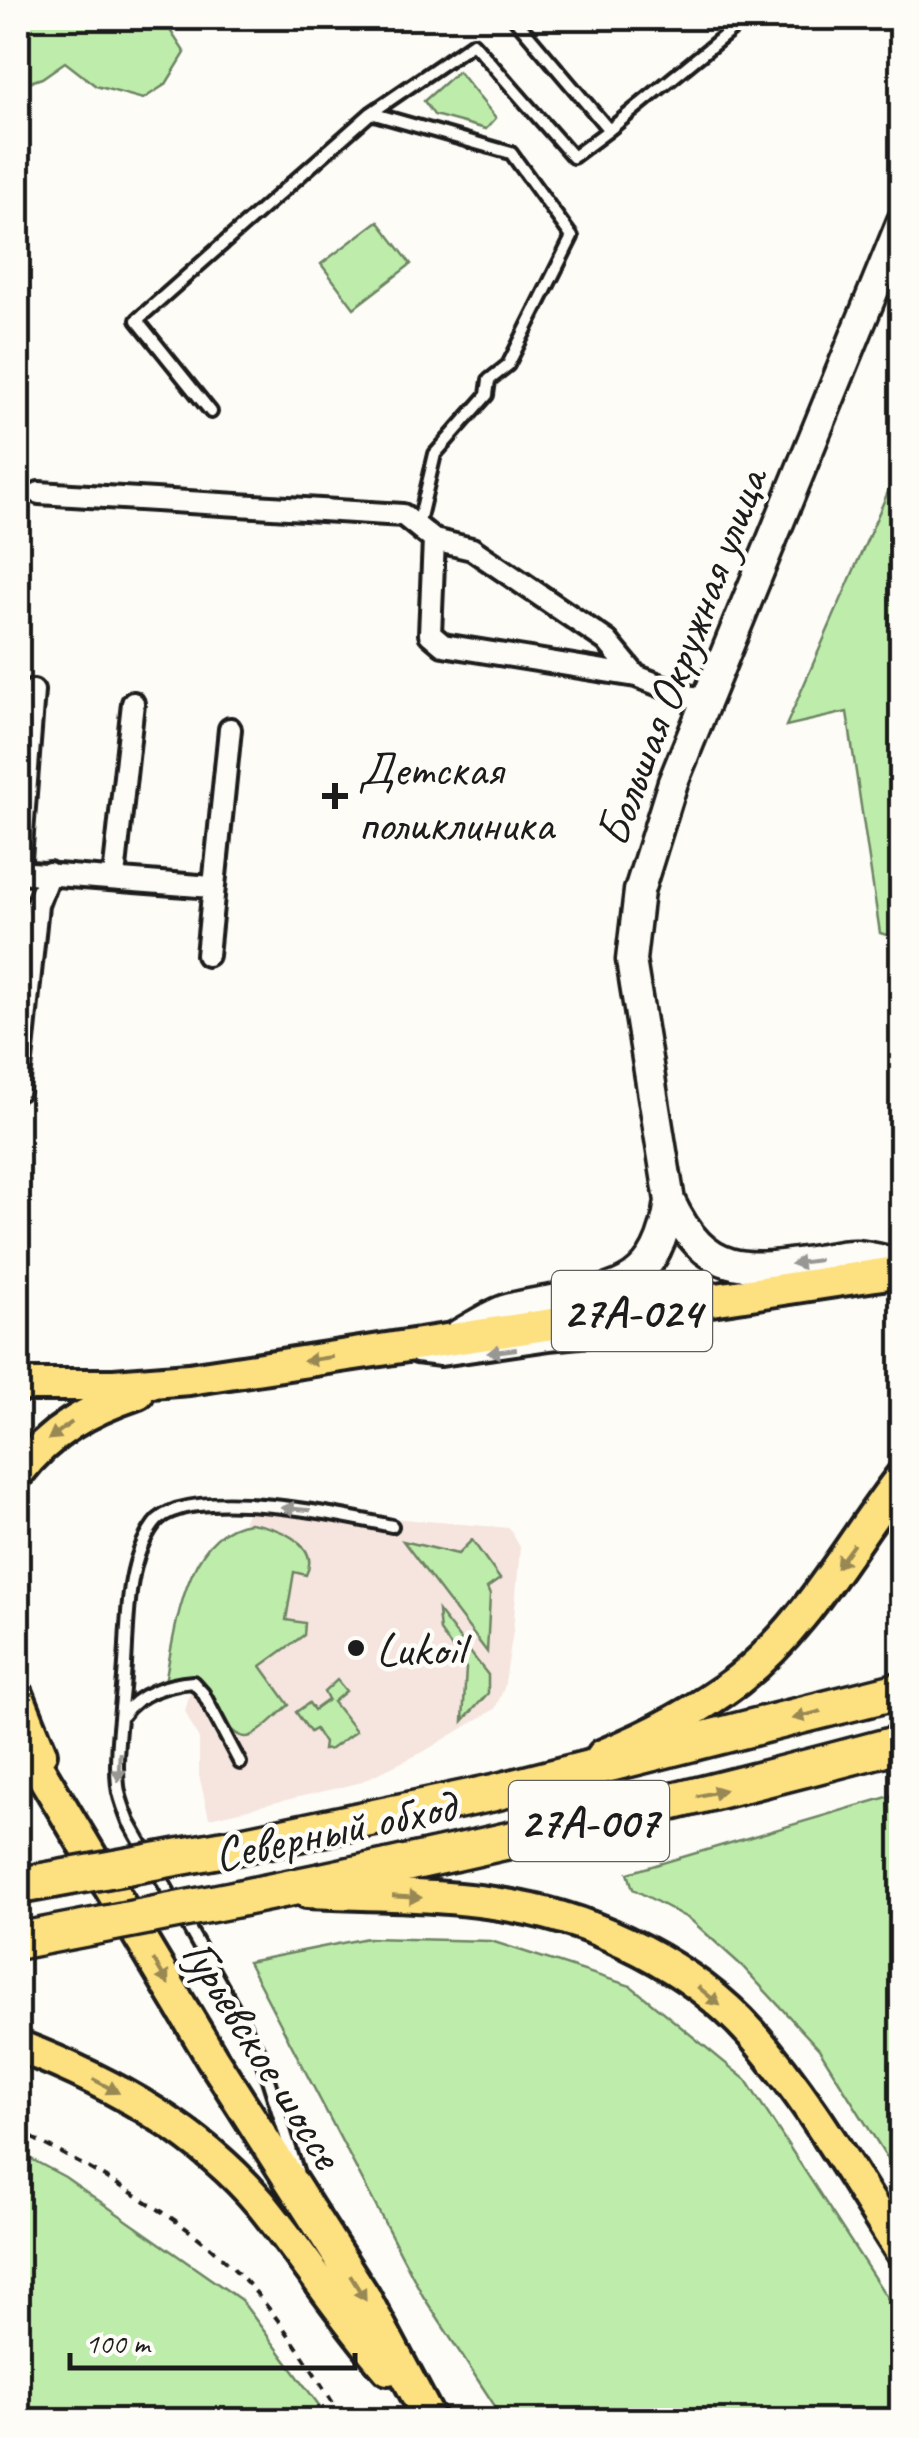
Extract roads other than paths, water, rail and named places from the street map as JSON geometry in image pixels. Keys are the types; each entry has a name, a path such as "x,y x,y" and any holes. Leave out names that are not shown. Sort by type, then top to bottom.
{"highway":[{"name":"Северный обход","path":"18,1886 228,1848 492,1793 902,1690"},
{"name":"Северный обход","path":"18,1940 274,1891 754,1783 902,1744"}],"main road":[{"name":"Большая Окружная улица","path":"670,1201 631,960 639,891 673,782 902,221"},
{"path":"670,1201 681,1226 705,1250 736,1267 762,1268 854,1254 902,1264"},
{"path":"453,1337 509,1308 602,1290 632,1278 656,1256 663,1241 670,1201"},
{"name":"27А-024","path":"179,1380 902,1272"},
{"path":"18,1385 179,1380"},
{"path":"18,1474 62,1427 96,1408 179,1380"},
{"path":"492,1793 618,1749 701,1705 739,1678 794,1624 902,1476"},
{"path":"18,1696 58,1798"},
{"name":"Гурьевское шоссе","path":"18,1734 212,2058 364,2296 427,2415"},
{"path":"274,1891 452,1898 516,1906 584,1926 662,1962 748,2030 826,2135 902,2253"},
{"path":"18,2046 92,2078 150,2111 224,2166 260,2204 367,2345 427,2415"}],"street":[{"path":"39,493 403,515 426,534 472,550 607,641 636,676"},
{"path":"426,534 430,634 443,645 636,676 708,700"},
{"path":"33,691 18,872 212,887"},
{"path":"114,878 133,703"},
{"path":"207,954 230,728"},
{"path":"18,1090 38,905 49,873"}],"lane":[{"path":"514,18 609,130"},
{"path":"211,412 138,320 370,113 473,42 572,156 746,18"},
{"path":"370,113 510,154 572,237 508,365 489,380 487,394 435,454 426,534"},
{"path":"364,1352 440,1360 633,1336"},
{"path":"306,2205 287,2132 260,2054 129,1822 118,1787 128,1604 139,1551 157,1520 190,1506 227,1503 330,1512 392,1526"},
{"path":"122,1717 128,1707 154,1691 172,1683 193,1682 203,1693 240,1762"}],"place":[{"name":"Детская поликлиника","path":"335,796"},
{"name":"Lukoil","path":"356,1648"}]}
